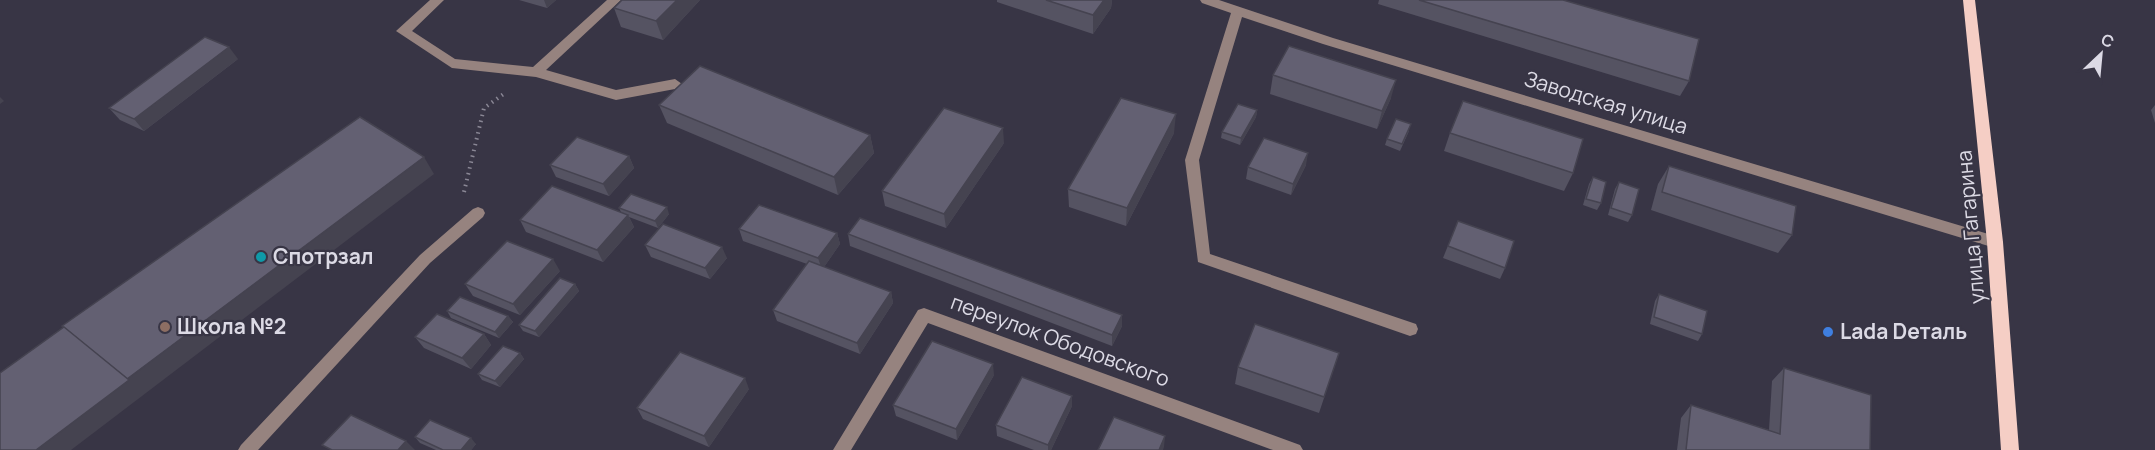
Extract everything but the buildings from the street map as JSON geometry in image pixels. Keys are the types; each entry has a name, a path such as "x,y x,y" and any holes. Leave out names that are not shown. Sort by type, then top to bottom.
{"main road":[{"name":"улица Гагарина","path":"1969,0 1995,242 2010,450"}],"street":[{"path":"438,0 403,31 452,63 536,72 616,95 675,84"},
{"path":"536,72 615,0"},
{"name":"Заводская улица","path":"1206,0 1328,41 1995,242"},
{"path":"1238,10 1192,160 1203,258 1410,329"},
{"path":"247,450 425,259 478,213"},
{"name":"переулок Ободовского","path":"842,450 924,315 1294,450"}],"path":[{"path":"478,213 462,199 484,108 536,72"}],"place":[{"name":"Спотрзал","path":"261,257"},
{"name":"Школа №2","path":"165,327"},
{"name":"Lada Dеталь","path":"1828,332"}]}
